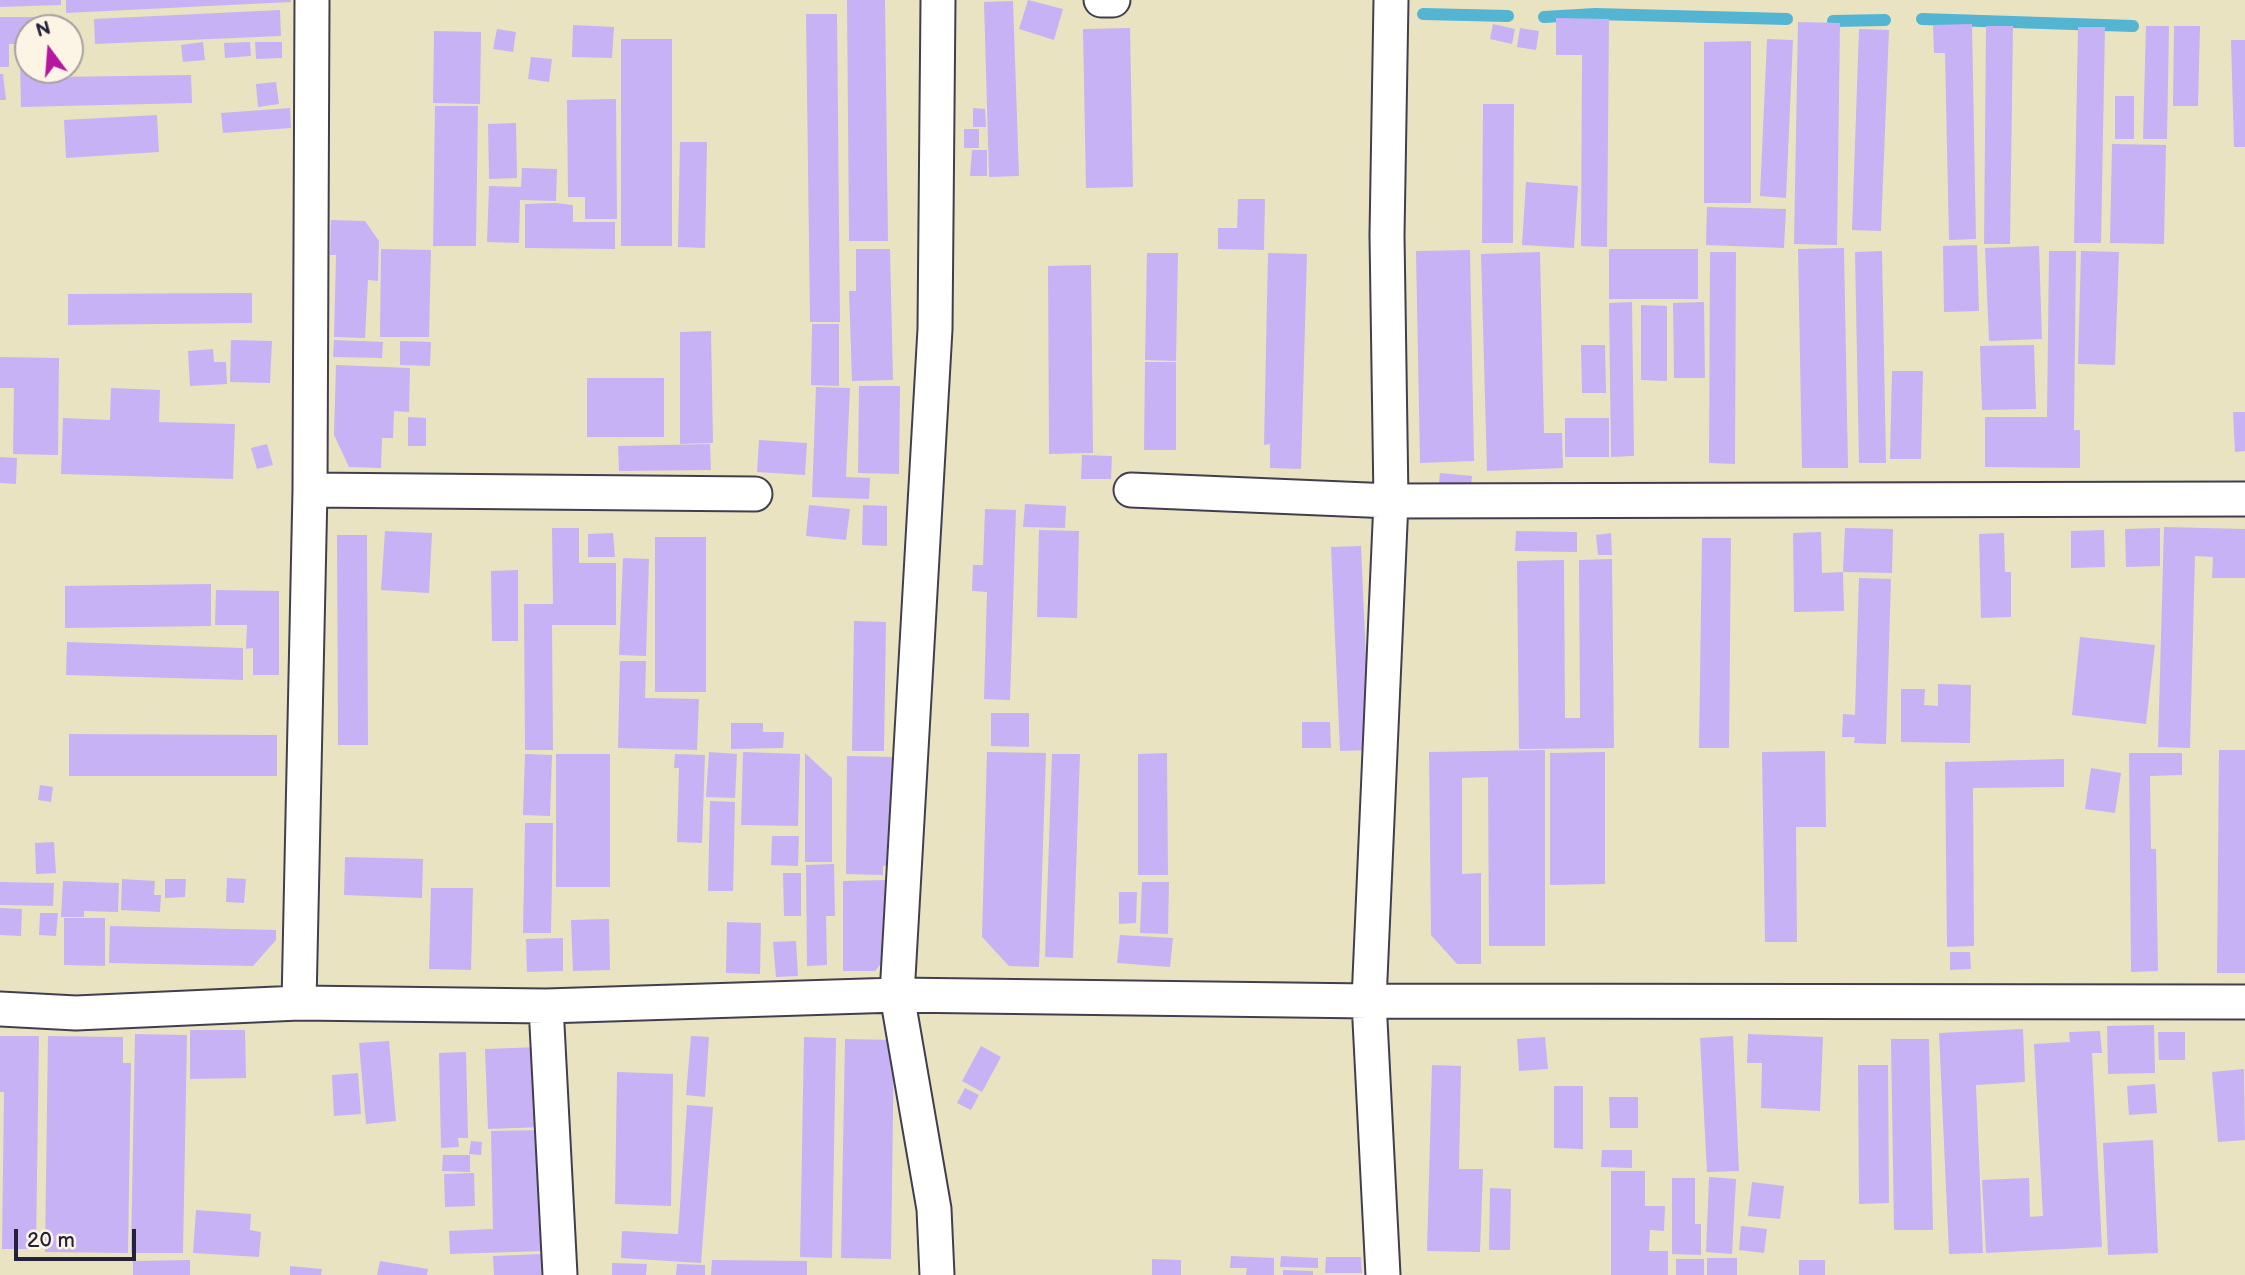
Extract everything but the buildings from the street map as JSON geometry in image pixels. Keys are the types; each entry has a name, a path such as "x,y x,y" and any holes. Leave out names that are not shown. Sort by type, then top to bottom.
{"street":[{"path":"299,1003 310,490 312,0"},
{"path":"937,1275 934,1209 897,995 935,329 938,0"},
{"path":"1101,0 1113,0"},
{"path":"1383,1275 1369,1001 1391,501 1387,235 1391,0"},
{"path":"310,490 755,494"},
{"path":"1131,490 1391,501 2245,499"},
{"path":"0,1009 76,1013 299,1003 546,1006 897,995 1369,1001 2245,1002"},
{"path":"546,1006 560,1275"}],"waterway":[{"path":"1423,14 1508,16"},
{"path":"1544,17 1595,14 1787,19"},
{"path":"1922,19 2133,26"},
{"path":"1833,21 1885,20"}]}
